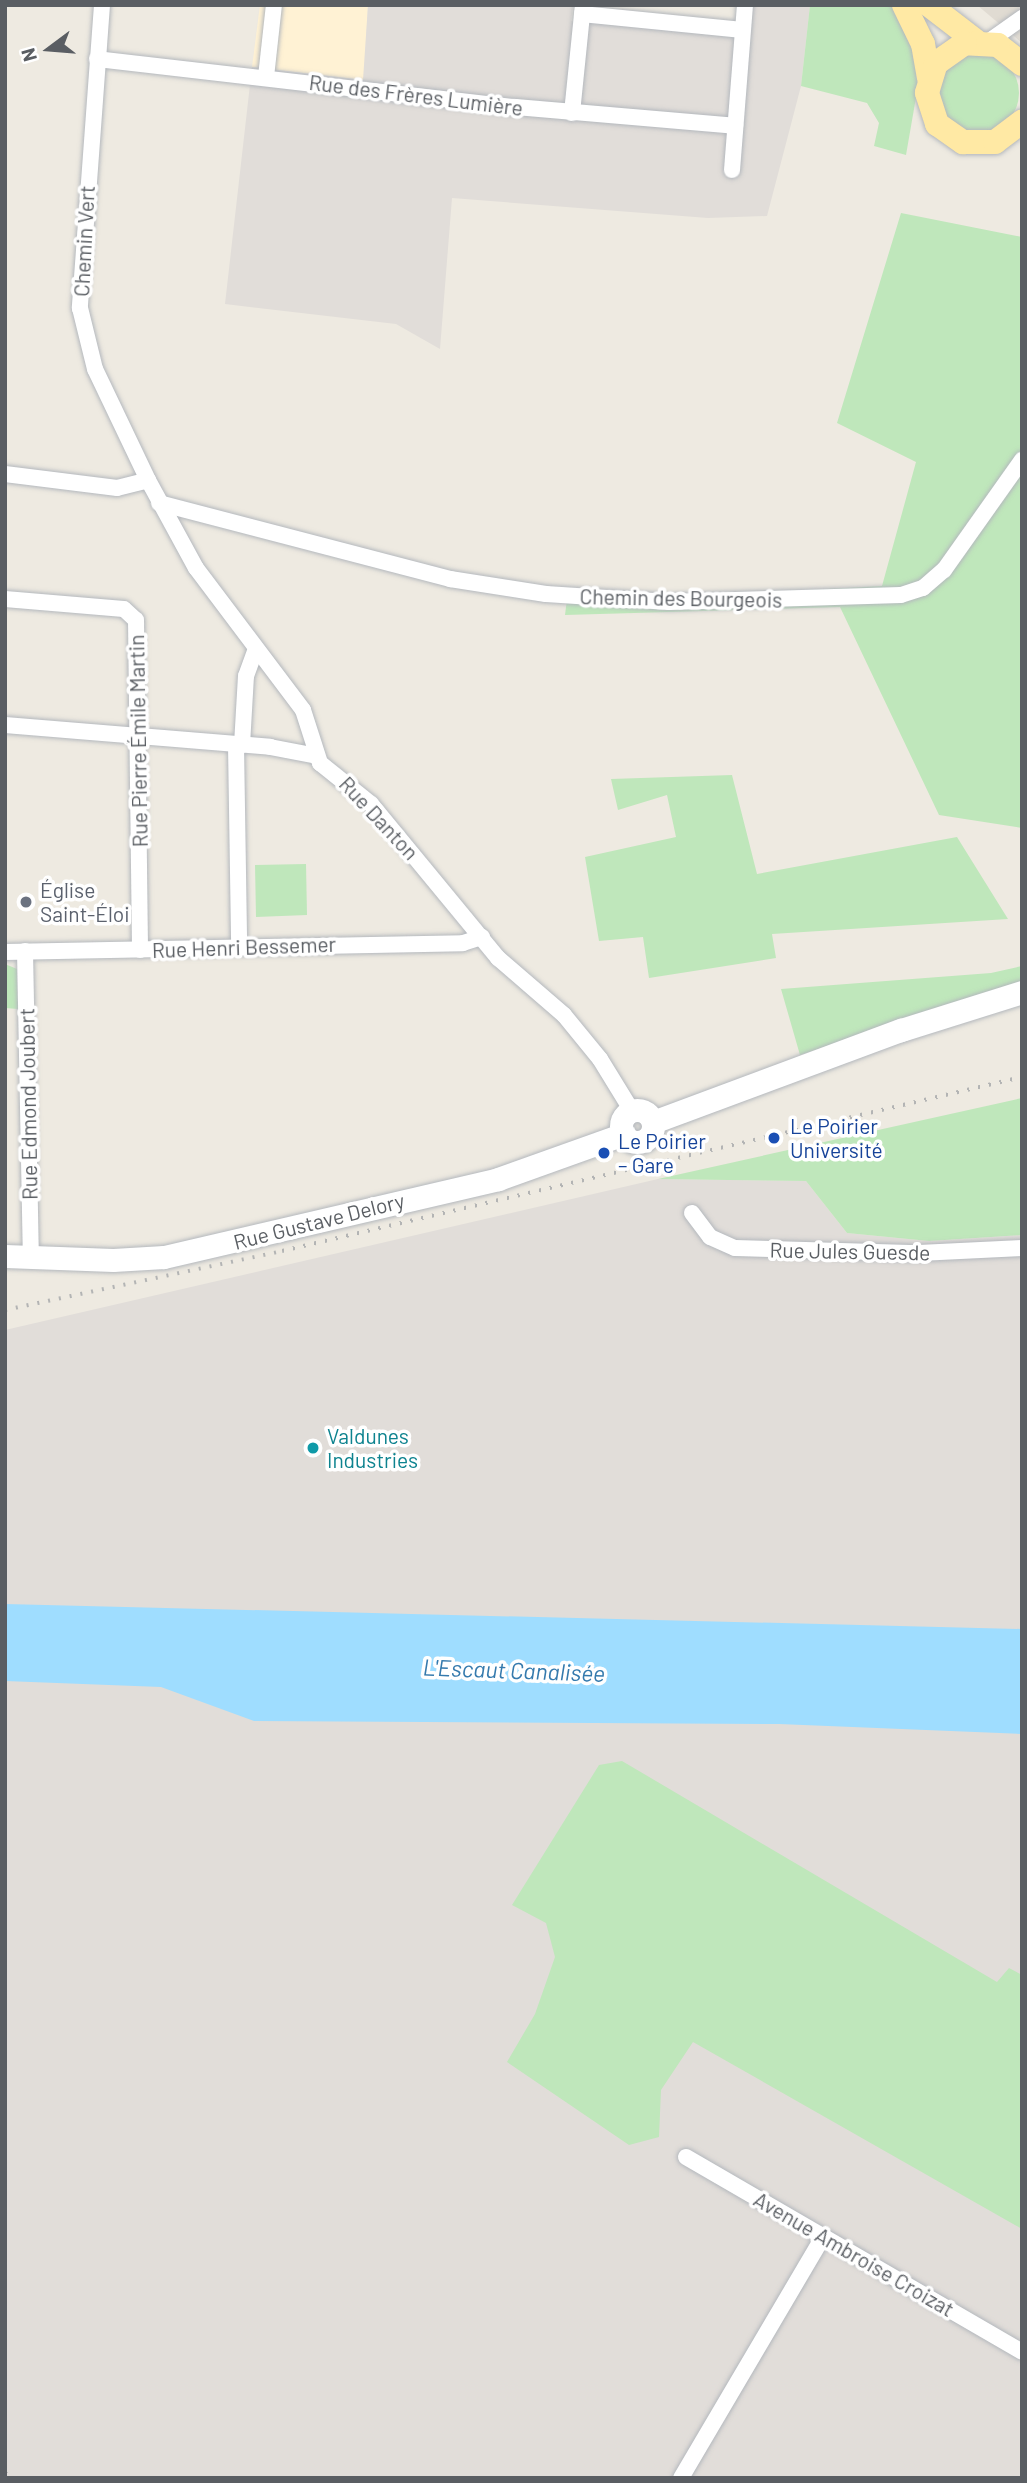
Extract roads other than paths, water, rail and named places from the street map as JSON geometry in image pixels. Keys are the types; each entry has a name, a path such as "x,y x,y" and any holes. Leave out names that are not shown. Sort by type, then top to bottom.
{"main road":[{"path":"904,5 923,44 929,77 930,109 949,135 979,145 1018,130"},
{"path":"929,5 982,41 1007,49 1022,64"},
{"path":"929,77 947,52 982,41"}],"street":[{"name":"Chemin Vert","path":"102,5 80,308 96,369 159,503"},
{"path":"267,77 274,5"},
{"path":"732,170 745,5"},
{"path":"572,113 582,10 742,30"},
{"path":"982,41 1022,18"},
{"name":"Rue des Frères Lumière","path":"97,60 572,113 735,126"},
{"name":"Chemin des Bourgeois","path":"159,503 450,579 546,594 669,602 886,596 918,591 938,576 1022,460"},
{"path":"5,474 117,488 148,481"},
{"path":"5,724 239,745 317,756 303,710 196,568 159,503"},
{"name":"Rue Pierre Émile Martin","path":"5,599 124,609 134,616 140,950"},
{"path":"239,946 239,745 246,676 256,649"},
{"name":"Rue Danton","path":"317,756 381,814 498,958 528,980 574,1027 632,1111"},
{"name":"Rue Henri Bessemer","path":"5,952 463,943 482,937"},
{"name":"Rue Edmond Joubert","path":"25,951 31,1257"},
{"path":"653,1122 901,1030 1022,992"},
{"path":"632,1111 646,1113 653,1122 652,1132 643,1140 631,1140 624,1134 622,1122 632,1111"},
{"name":"Rue Gustave Delory","path":"5,1256 137,1260 212,1247 505,1177 624,1134"},
{"name":"Rue Jules Guesde","path":"692,1213 715,1241 735,1248 919,1253 1022,1248"},
{"name":"Avenue Ambroise Croizat","path":"686,2157 1022,2352"},
{"path":"681,2478 823,2237"}],"water":[{"name":"L'Escaut Canalisée","path":"5,1604 1022,1629 1022,1734 779,1724 254,1721 161,1687 5,1681"}],"railway":[{"path":"5,1310 282,1251 1022,1077"},
{"path":"5,2473 13,2478"}],"place":[{"name":"Église Saint-Éloi","path":"26,902"},
{"name":"Le Poirier Université","path":"774,1138"},
{"name":"Le Poirier – Gare","path":"604,1153"},
{"name":"Valdunes Industries","path":"313,1448"}]}
